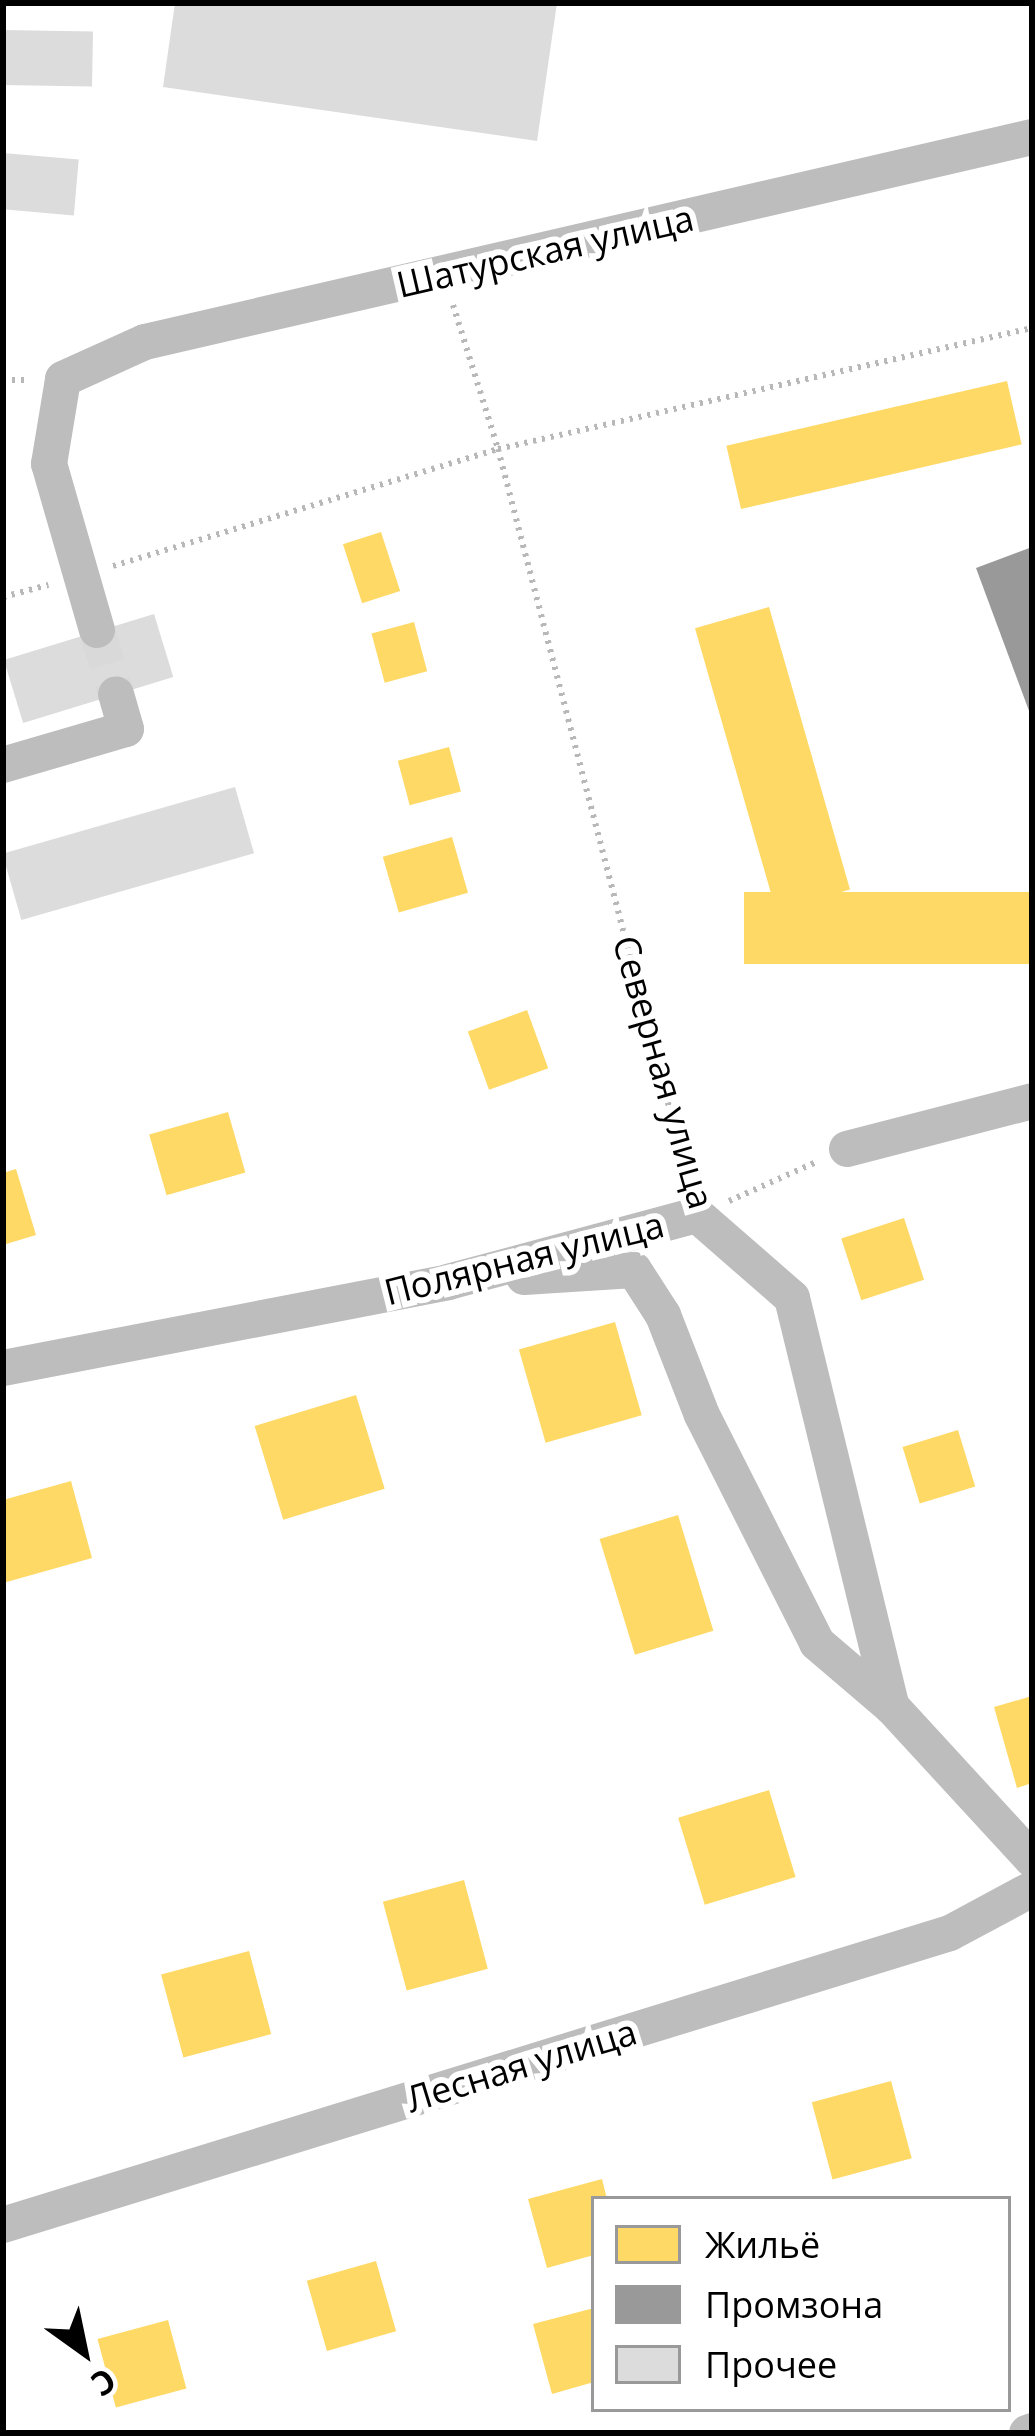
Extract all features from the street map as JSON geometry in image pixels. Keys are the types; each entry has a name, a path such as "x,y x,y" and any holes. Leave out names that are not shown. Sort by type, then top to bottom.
{"street":[{"name":"Шатурская улица","path":"83,575 49,464 63,379 145,341 444,276 1032,137"},
{"path":"83,575 97,630"},
{"path":"3,765 126,729 116,694"},
{"path":"847,1148 1032,1102"},
{"name":"Полярная улица","path":"3,1368 448,1282 697,1215"},
{"name":"Северная улица","path":"697,1215 792,1298 892,1707 1032,1859"},
{"path":"448,1282 634,1270 663,1315 702,1415 817,1643 892,1707"},
{"name":"Лесная улица","path":"3,2225 950,1933 1032,1889"},
{"path":"996,1908 1032,1919"}],"path":[{"name":"Северная улица","path":"444,276 499,448 697,1215"},
{"path":"3,597 499,448 1032,328"},
{"name":"Полярная улица","path":"697,1215 847,1148"}],"building: Жильё":[{"path":"1007,381 1022,444 741,509 726,446"},
{"path":"381,532 400,591 362,603 343,544"},
{"path":"769,607 850,890 776,911 695,628"},
{"path":"414,622 427,671 385,683 371,633"},
{"path":"449,747 461,791 410,805 398,761"},
{"path":"452,837 468,893 399,913 383,857"},
{"path":"744,892 1032,892 1032,964 744,964"},
{"path":"527,1010 548,1068 489,1090 468,1032"},
{"path":"228,1112 245,1173 167,1195 149,1135"},
{"path":"16,1169 36,1235 3,1245 3,1173"},
{"path":"904,1218 924,1280 861,1300 841,1238"},
{"path":"615,1322 642,1415 546,1443 519,1350"},
{"path":"356,1395 385,1489 283,1520 255,1426"},
{"path":"958,1430 975,1486 920,1503 903,1447"},
{"path":"71,1481 92,1558 3,1583 3,1500"},
{"path":"678,1515 713,1631 635,1655 600,1539"},
{"path":"1032,1696 1032,1783 1017,1788 994,1707"},
{"path":"769,1790 796,1877 705,1905 678,1818"},
{"path":"464,1880 488,1969 407,1991 383,1902"},
{"path":"249,1951 271,2034 183,2058 161,1975"},
{"path":"891,2081 912,2158 832,2179 812,2102"},
{"path":"602,2179 606,2196 591,2196 591,2256 547,2268 528,2199"},
{"path":"376,2261 396,2331 327,2351 307,2281"},
{"path":"591,2309 591,2383 552,2394 533,2324"},
{"path":"168,2320 186,2389 116,2407 97,2339"}],"building: Промзона":[{"path":"1032,547 1032,719 976,568"}],"building: Прочее":[{"path":"175,3 557,3 537,141 163,87"},
{"path":"3,30 93,32 92,87 3,85"},
{"path":"3,153 79,160 74,215 3,209"},
{"path":"154,614 173,677 23,723 4,660"},
{"path":"235,787 254,853 21,920 3,854"}],"tunnel":[{"path":"97,630 116,694"}]}
